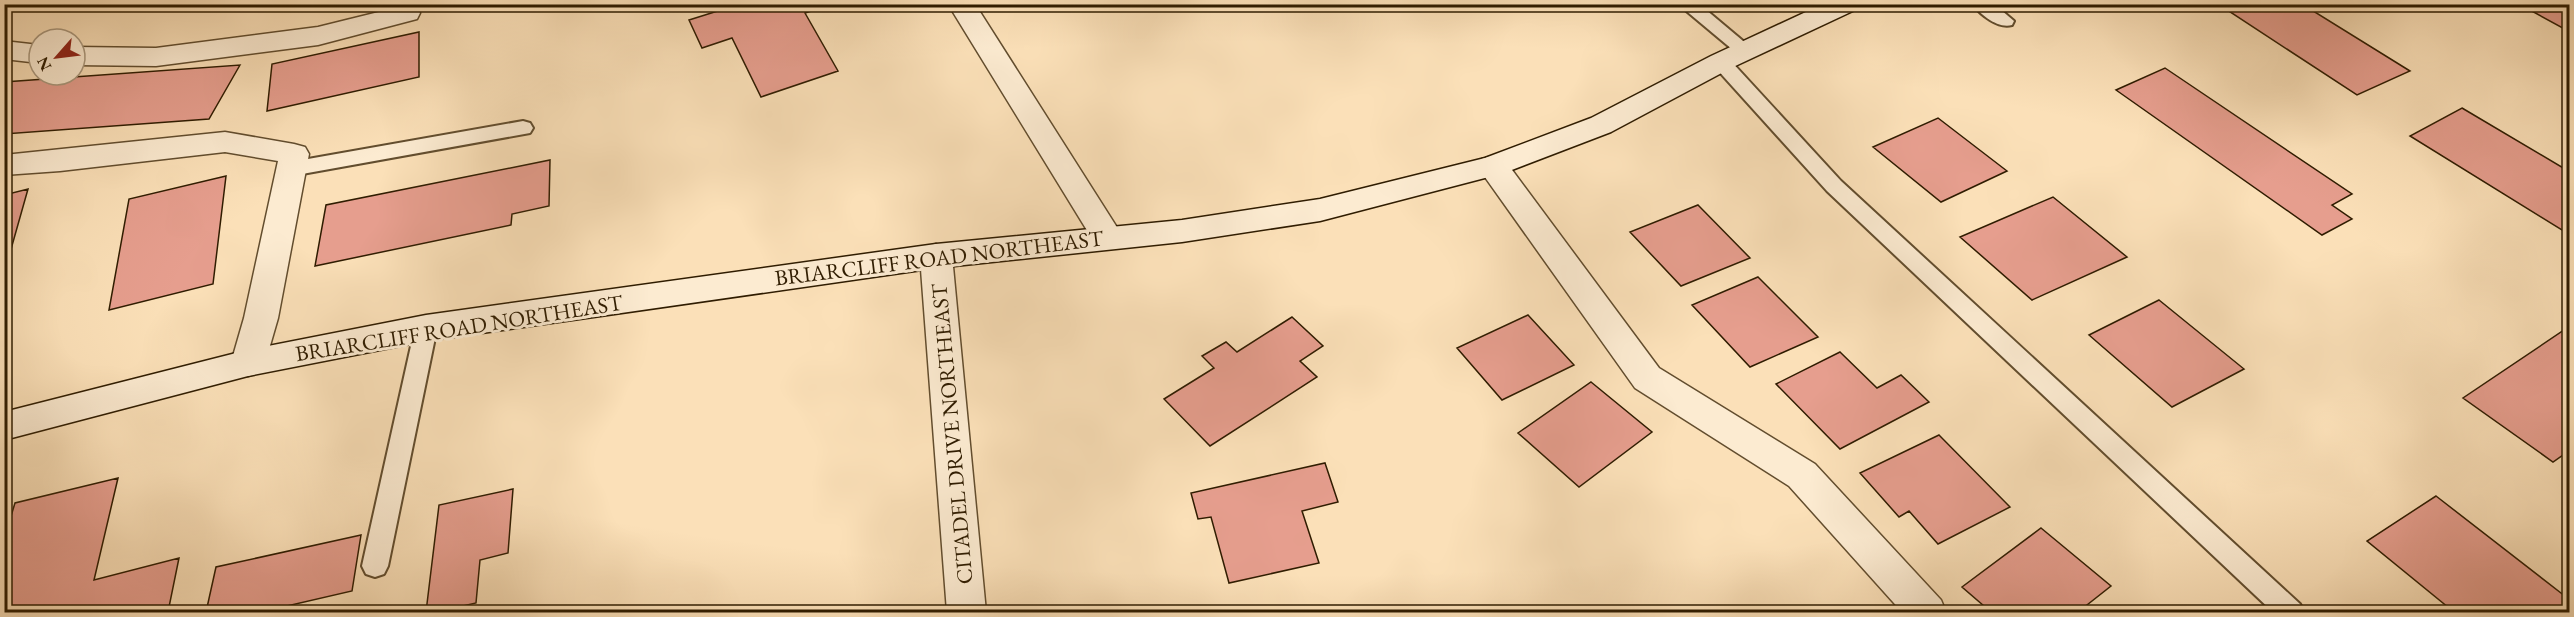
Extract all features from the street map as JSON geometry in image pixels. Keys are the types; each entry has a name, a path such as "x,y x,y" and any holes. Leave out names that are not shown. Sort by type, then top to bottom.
{"street":[{"path":"961,4 1107,237"},
{"name":"BRIARCLIFF ROAD NORTHEAST","path":"4,426 248,363 426,328 936,256 1182,231 1320,210 1493,166 1601,125 1733,56 1846,4"},
{"path":"87,56 168,56 318,36 407,14"},
{"path":"4,50 27,53"},
{"path":"4,165 60,161 225,142 294,154 261,318 248,363"},
{"path":"1493,166 1647,378 1802,475 1927,612"},
{"name":"CITADEL DRIVE NORTHEAST","path":"936,256 967,612"}],"lane":[{"path":"1687,4 1733,56 1834,186 2291,612"},
{"path":"1981,4 2005,21"},
{"path":"291,169 523,128"},
{"path":"375,566 426,328"}],"building":[{"path":"740,4 822,4 824,7 805,13 838,71 761,97 732,38 702,48 689,20"},
{"path":"2218,4 2302,4 2410,71 2357,95"},
{"path":"2519,4 2570,4 2570,32"},
{"path":"419,32 419,77 267,111 272,64"},
{"path":"240,65 209,119 4,134 4,82 27,80 27,87 87,87 87,76"},
{"path":"2165,68 2352,194 2332,205 2352,219 2322,235 2116,90"},
{"path":"2462,108 2570,172 2570,235 2410,136"},
{"path":"1938,118 2007,171 1941,202 1873,147"},
{"path":"550,160 549,206 512,214 511,225 315,266 326,205"},
{"path":"226,176 213,284 109,310 129,199"},
{"path":"28,189 4,274 4,195"},
{"path":"2053,197 2127,257 2032,300 1960,237"},
{"path":"1698,205 1750,258 1681,286 1630,232"},
{"path":"1758,277 1818,337 1750,367 1692,305"},
{"path":"2159,300 2244,369 2172,407 2089,335"},
{"path":"1528,315 1574,365 1502,400 1457,348"},
{"path":"1292,317 1323,346 1300,361 1317,377 1210,446 1164,399 1214,368 1202,356 1226,342 1237,352"},
{"path":"2570,326 2570,450 2553,462 2463,398"},
{"path":"1840,352 1877,388 1901,375 1929,402 1840,449 1776,384"},
{"path":"1591,382 1652,432 1579,487 1518,433"},
{"path":"1939,435 2010,507 1938,544 1909,511 1899,517 1860,473"},
{"path":"1325,463 1338,502 1302,511 1319,563 1229,583 1211,517 1198,519 1191,493"},
{"path":"118,478 94,580 179,558 168,612 4,612 4,539 15,503"},
{"path":"513,489 508,553 480,560 476,603 437,612 426,612 439,505"},
{"path":"2436,496 2570,600 2570,612 2454,612 2367,541"},
{"path":"2041,528 2111,586 2078,612 1991,612 1962,587"},
{"path":"361,535 352,591 261,612 206,612 216,567"}]}
